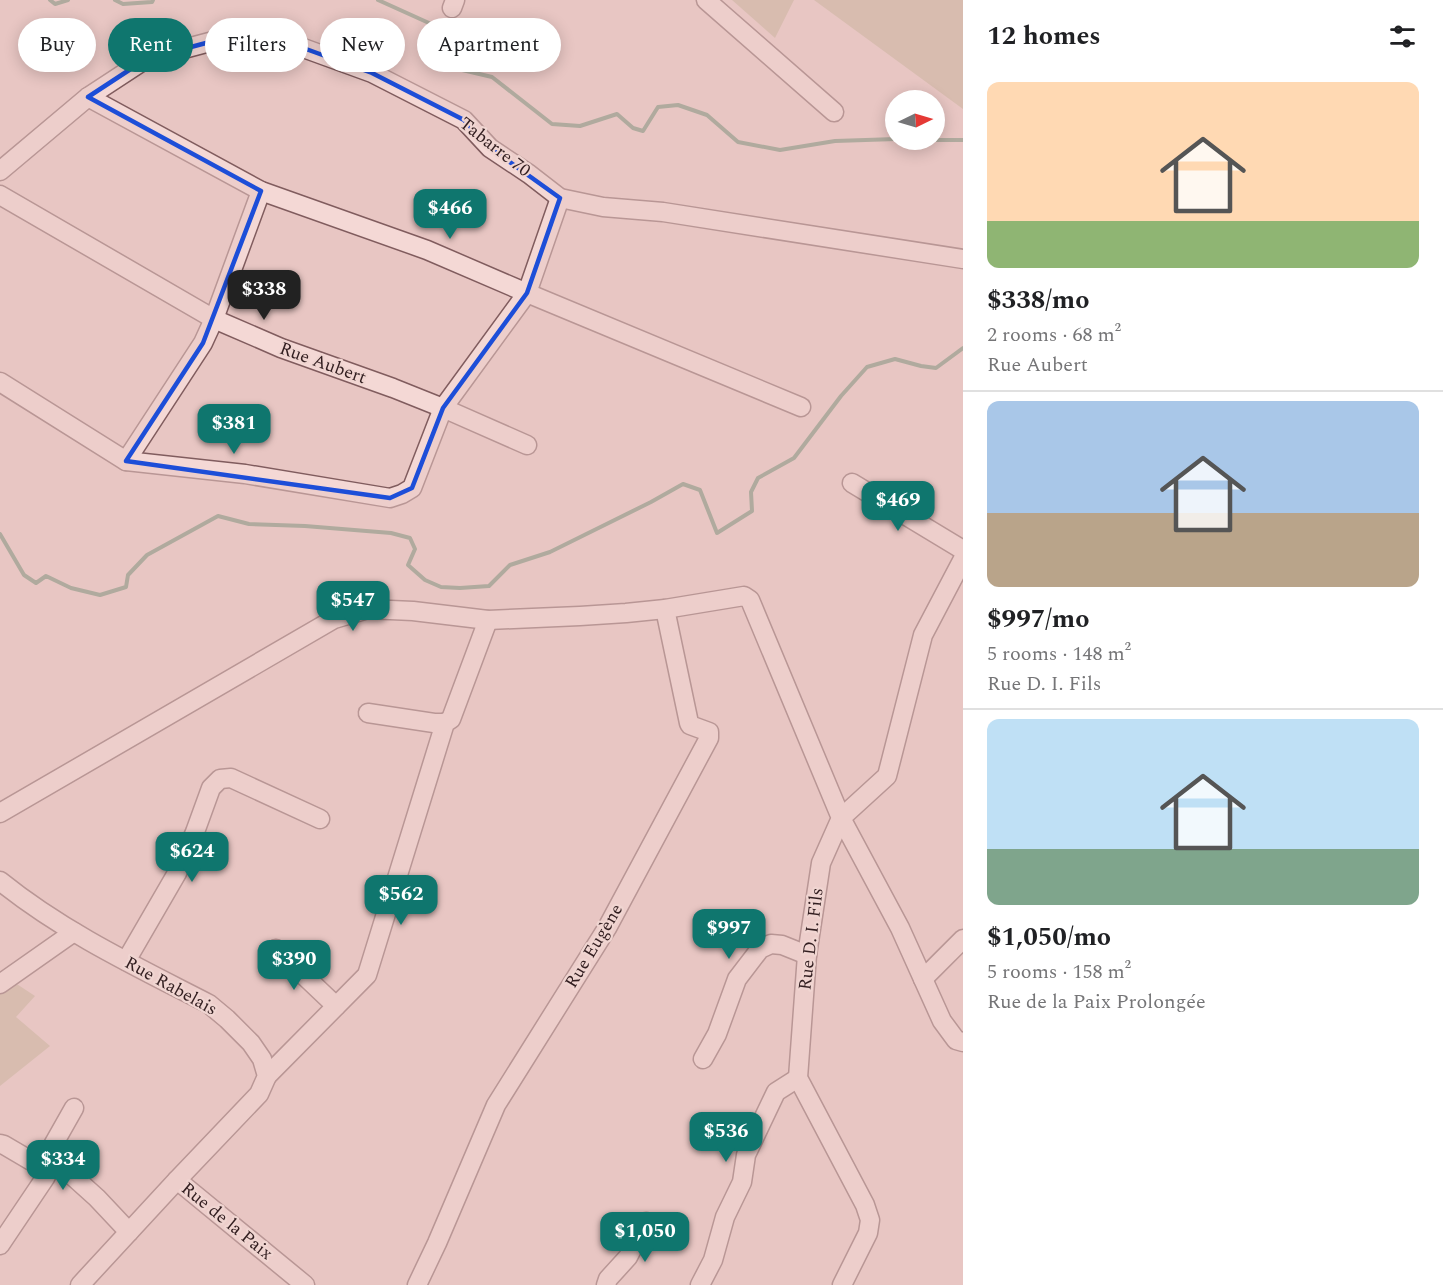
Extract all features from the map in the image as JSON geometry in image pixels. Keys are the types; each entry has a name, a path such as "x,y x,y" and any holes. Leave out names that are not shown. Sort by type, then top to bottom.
{"street":[{"path":"706,0 834,112"},
{"name":"Tabarre 70","path":"0,171 88,97 146,59 221,39 294,45 372,73 464,120 490,148 530,174 560,198 603,207 663,212 963,259"},
{"path":"88,97 261,191 427,250 527,294 801,407"},
{"path":"126,460 203,343 261,191"},
{"name":"Rue Aubert","path":"0,195 214,319 281,348 443,408 527,445"},
{"path":"0,382 126,460 245,474 390,498 412,488 443,408 527,294 560,198"},
{"path":"852,483 963,550"},
{"path":"841,818 887,776 923,635 963,560"},
{"path":"0,813 334,619 368,609 413,610 488,620 626,614 744,596 750,600 841,818 900,928 942,1022 956,1040 963,1042"},
{"name":"Rue Eugène","path":"417,1285 496,1105 607,928 709,738 709,732 688,723 665,609"},
{"path":"368,713 434,723 445,723 451,719 488,620"},
{"path":"80,1285 259,1094 267,1076 367,975 445,723"},
{"path":"126,961 177,873 211,788 220,779 231,778 320,819"},
{"name":"Rue D. I. Fils","path":"798,1078 807,955 821,863 841,818"},
{"name":"Rue Rabelais","path":"0,881 74,932 209,1004 227,1018 251,1043 262,1059 267,1076"},
{"path":"0,984 74,932"},
{"path":"923,979 963,939"},
{"path":"703,1059 717,1034 737,980 760,949 771,944 782,945 807,955"},
{"path":"276,949 336,1006"},
{"path":"700,1285 713,1260 725,1217 742,1182 746,1155 776,1092 798,1078 865,1205 870,1220 868,1233 842,1285"},
{"path":"0,1245 45,1178 48,1154 74,1108"},
{"path":"0,1144 4,1144 33,1162 67,1171 129,1232"},
{"name":"Rue de la Paix","path":"177,1180 305,1285"},
{"path":"606,1285 608,1279 628,1257 646,1221"}],"highlighted area":[{"path":"221,39 295,45 372,73 464,120 490,148 560,198 527,293 443,408 412,488 390,498 126,461 203,343 261,191 88,97 146,59"}],"shaded area":[{"path":"732,0 794,0 775,38"},
{"path":"814,0 963,0 963,109 945,96 945,90 937,90"},
{"path":"0,973 35,996 16,1017 50,1046 0,1086"}],"waterway":[{"path":"50,0 55,4 68,0"},
{"path":"115,0 123,4 152,2 153,0"},
{"path":"378,0 440,28 445,47 458,69 492,77 552,124 580,126 617,114 633,128 643,131 658,107 678,105 707,115 738,142 780,150 835,141 885,139"},
{"path":"945,140 963,140"},
{"path":"0,534 24,575 36,583 46,576 71,588 100,595 126,587 128,575 147,555 218,516 249,524 391,533 410,538 415,549 408,565 425,580 441,587 489,586 510,565 550,552 683,484 700,490 717,533 752,511 751,492 758,478 794,458 841,396 867,367 895,359 936,368 963,348"}]}
